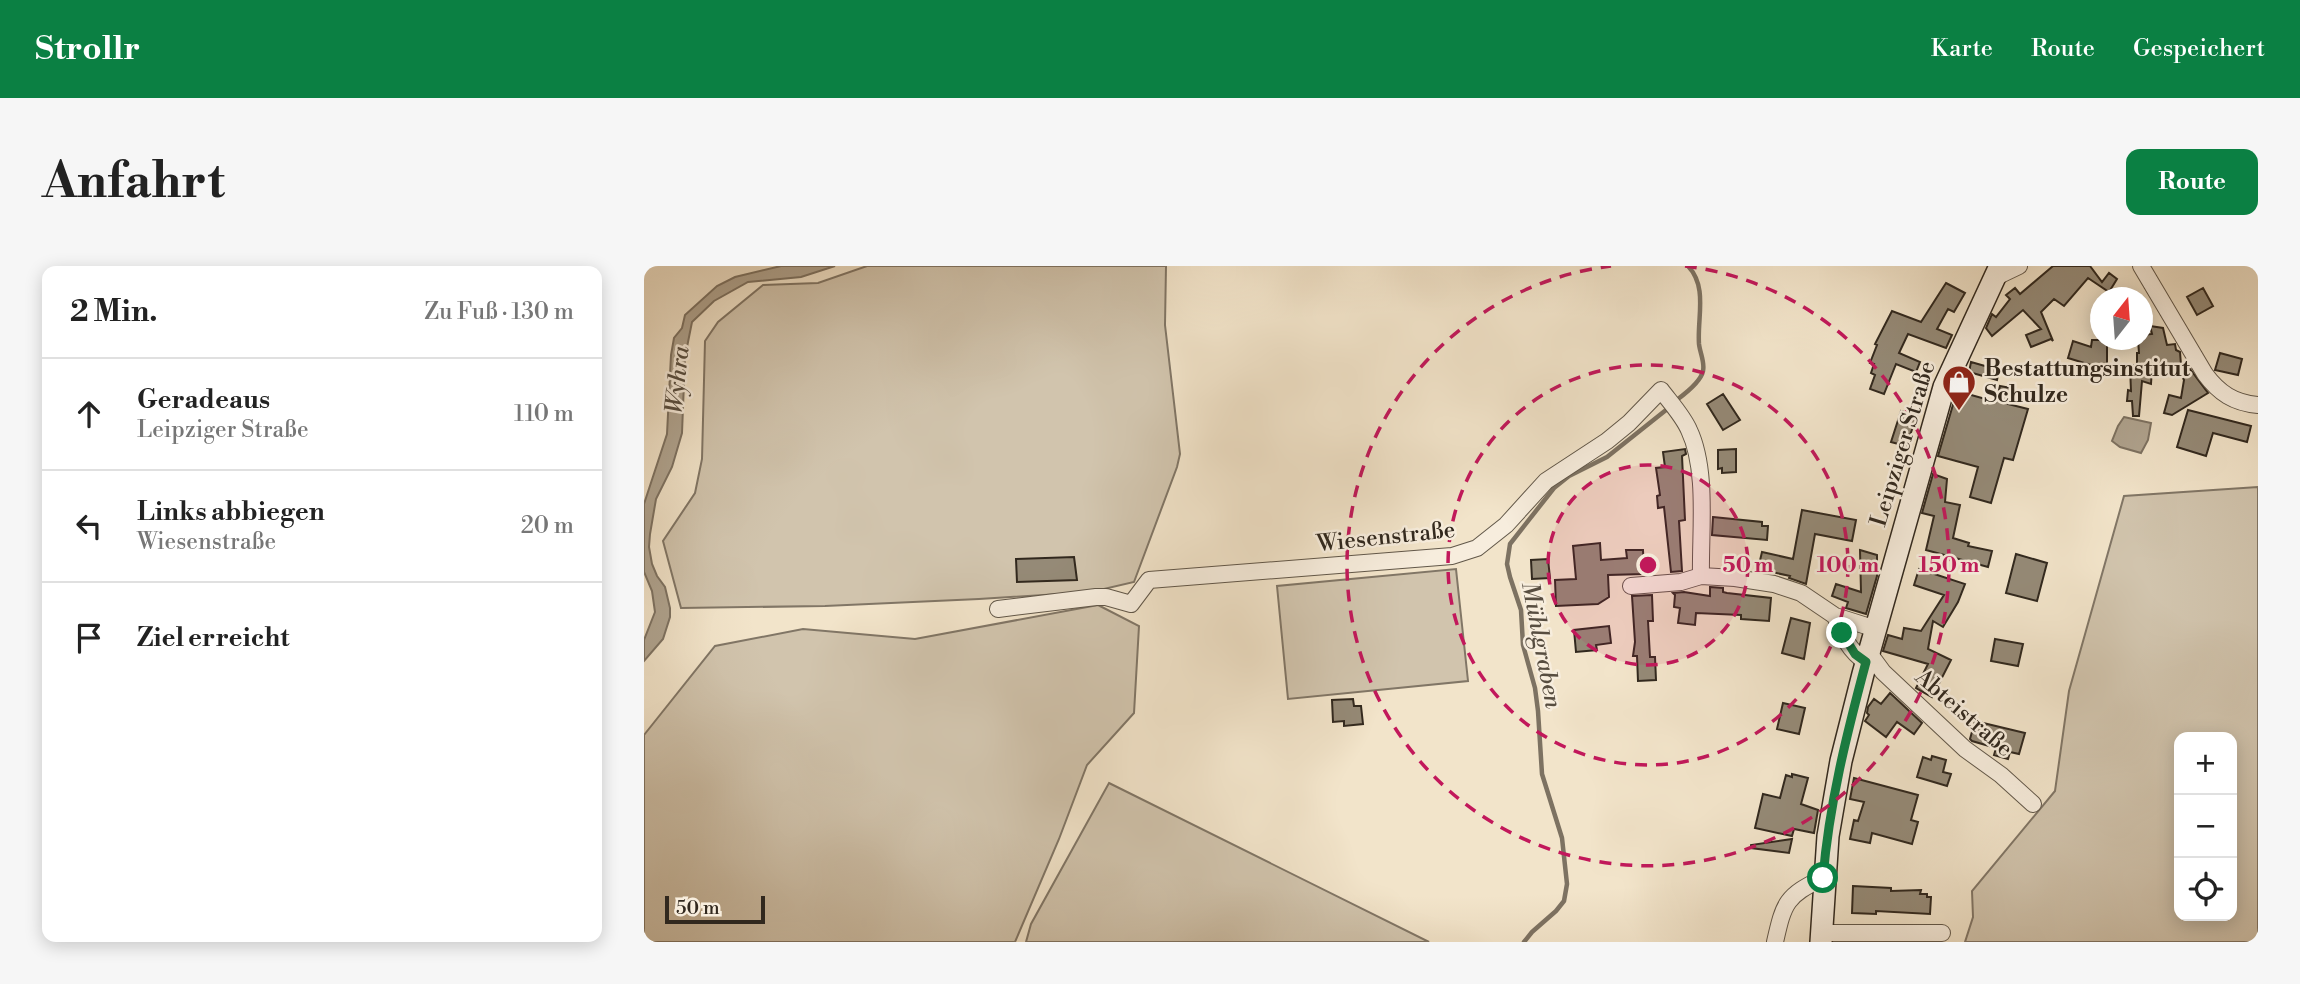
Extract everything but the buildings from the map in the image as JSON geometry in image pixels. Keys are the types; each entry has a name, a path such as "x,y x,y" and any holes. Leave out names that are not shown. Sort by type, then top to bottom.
{"street":[{"path":"1998,272 2019,266"},
{"path":"2141,266 2204,374 2215,388 2232,400 2258,404"},
{"name":"Leipziger Straße","path":"1941,933 1821,937 1823,878 1836,785 1863,656 1876,629 1941,396 1962,345 1998,272"},
{"name":"Wiesenstraße","path":"998,609 1096,597 1131,604 1149,580 1452,556 1477,548 1506,525 1546,481 1607,441 1661,390 1689,429 1696,453 1700,476 1701,576"},
{"path":"1631,586 1681,582 1701,576 1774,584 1801,593 1835,616 1876,629"},
{"path":"1835,616 1842,633 1863,656"},
{"name":"Abteistraße","path":"1863,656 1965,748 2033,804"},
{"path":"1775,942 1783,912 1790,898 1798,890 1823,878"}],"shaded area":[{"path":"867,266 1166,266 1165,325 1180,454 1134,582 1091,592 979,599 825,606 681,608 663,541 695,493 702,459 705,341 718,322 763,285 818,283"},
{"path":"2258,487 2258,942 1965,942 1973,917 1972,891 2055,791 2069,691 2124,496"},
{"path":"1456,569 1468,681 1288,699 1277,586"},
{"path":"1098,605 1139,626 1134,713 1087,765 1015,942 647,942 644,938 644,735 715,646 803,629 915,639"},
{"path":"1109,783 1429,942 1026,942 1031,924"}],"water":[{"name":"Wyhra","path":"781,266 835,266 801,277 748,282 714,301 692,322 685,357 682,433 672,467 656,499 649,547 652,564 665,587 670,617 663,639 644,661 644,640 655,612 652,591 644,572 644,504 667,434 674,338 682,328 685,315 717,286 735,277"},
{"path":"2124,417 2151,423 2148,440 2141,453 2120,447 2112,441"}],"waterway":[{"name":"Mühlgraben","path":"1678,399 1696,383 1703,368 1699,344 1700,293 1698,283 1688,266"},
{"name":"Mühlgraben","path":"1524,942 1564,901 1567,884 1562,838 1542,774 1535,688 1523,645 1521,610 1507,564 1510,544 1554,488 1569,476 1607,457 1666,410"}],"place":[{"name":"Bestattungsinstitut Schulze","path":"1959,412"}],"route":[{"path":"1823,878 1841,761 1866,662 1855,654 1842,633"}]}
